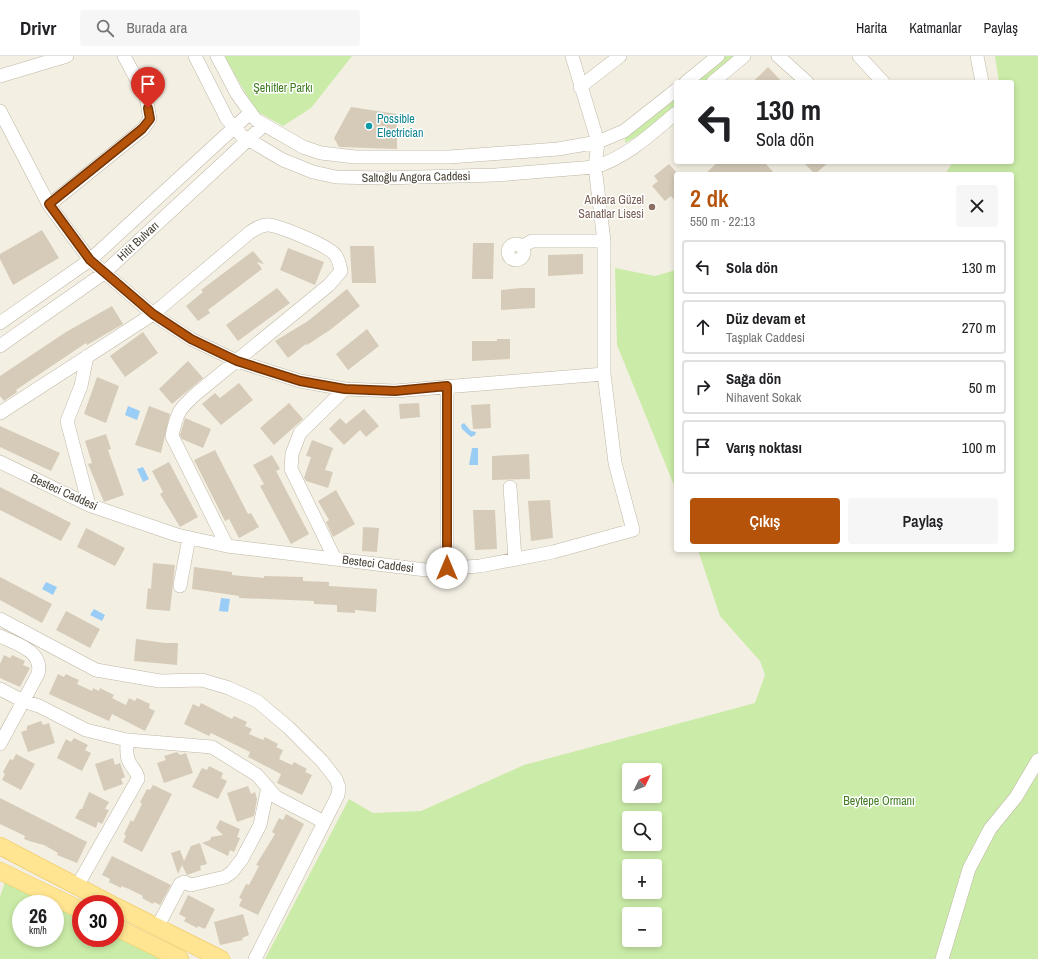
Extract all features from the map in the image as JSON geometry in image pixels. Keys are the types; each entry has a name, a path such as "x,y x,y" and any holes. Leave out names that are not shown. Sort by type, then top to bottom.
{"main road":[{"path":"0,846 95,895"},
{"path":"0,871 72,906"},
{"path":"124,910 221,959"},
{"path":"124,931 180,959"}],"street":[{"path":"0,76 67,56"},
{"path":"49,204 142,129 150,119 146,97 124,56"},
{"name":"Saltoğlu Angora Caddesi","path":"194,56 218,103 235,128 248,140 298,166 336,177 382,178 496,175 595,168 609,163 637,146 674,115"},
{"name":"Saltoğlu Angora Caddesi","path":"217,56 237,94 250,113 264,125 303,147 321,153 355,158 449,157 558,149 598,142 624,131 674,92"},
{"path":"0,111 49,204 90,260 153,314 191,339 237,361 300,381 345,389 395,391 604,374 604,241 595,168 598,142 580,87 572,56"},
{"path":"580,87 620,56"},
{"path":"688,80 718,56"},
{"path":"715,80 744,56"},
{"path":"778,56 805,80"},
{"path":"859,56 881,80"},
{"path":"977,56 982,80"},
{"name":"Hitit Bulvarı","path":"0,323 90,260 250,113"},
{"name":"Hitit Bulvarı","path":"0,346 104,273 264,125"},
{"path":"0,413 153,314 249,233 257,228 268,225 282,229 331,250 337,257 341,271 329,285 180,408 175,420 172,436 227,546"},
{"path":"522,247 532,241 604,241"},
{"path":"87,356 81,386 67,421 89,504"},
{"name":"Besteci Caddesi","path":"0,462 89,504 189,538 227,546 426,570 480,566 553,552 633,530 615,463 604,374"},
{"path":"447,386 447,568"},
{"path":"335,559 290,469 292,454 300,433 345,389"},
{"path":"510,487 515,559"},
{"path":"180,586 189,538"},
{"path":"0,620 96,670 160,680 202,680 229,688 257,701 288,727 322,761 336,779 338,795 255,959"},
{"path":"0,636 33,653 38,659 40,666 38,674 0,744"},
{"path":"0,689 23,701 40,706 86,730 127,740 212,747 257,775 276,797 324,822"},
{"path":"80,881 138,779 138,775 128,761 126,754 127,740"},
{"path":"942,959 969,869 990,829 1016,797 1038,760"},
{"path":"160,922 180,884 184,882 191,885 226,877 232,872 242,859 260,825 268,787"},
{"path":"0,840 218,952 228,959"}],"green space":[{"name":"Şehitler Parkı","path":"224,56 352,56 311,108 283,126 256,111"},
{"path":"725,56 737,56 708,80 696,80"},
{"name":"Beytepe Ormanı","path":"995,56 1038,56 1038,959 265,959 349,799 373,813 421,811 524,765 755,703 765,675 760,661 720,616 699,552 1014,552 1014,172 946,172 952,164 1014,164 1014,80 999,80"},
{"path":"674,99 674,109 648,130 625,143 625,138"},
{"path":"615,268 655,276 674,271 674,485 617,345"},
{"path":"6,879 38,895 12,895 12,947 64,947 64,908 72,912 72,947 124,947 124,936 169,959 0,959 0,897"}],"water":[{"path":"128,406 140,411 137,420 125,415"},
{"path":"464,423 471,431 476,432 475,435 471,437 462,429 461,425"},
{"path":"472,448 478,448 478,465 469,465"},
{"path":"143,467 149,479 143,482 137,469"},
{"path":"46,582 57,587 53,595 42,589"},
{"path":"221,598 230,599 228,612 219,611"},
{"path":"94,609 105,615 102,621 90,615"}],"building":[{"path":"768,67 780,80 754,80"},
{"name":"Possible Electrician","path":"351,107 397,114 397,149 339,147 334,138"},
{"path":"669,164 676,172 674,172 674,200 671,196 665,201 652,186 658,181 654,176"},
{"path":"716,164 766,164 773,172 707,172"},
{"path":"805,164 827,164 817,172 813,172"},
{"path":"42,230 59,258 13,285 0,259 0,254"},
{"path":"473,243 494,243 493,279 472,279"},
{"path":"350,246 374,246 376,283 352,283"},
{"path":"288,248 324,262 315,285 280,270"},
{"path":"253,251 264,264 257,262 262,269 208,310 210,313 198,321 186,306 203,292 201,290"},
{"path":"583,254 583,274 548,276 548,255"},
{"path":"277,288 290,303 238,341 226,325"},
{"path":"535,288 535,308 501,310 501,290"},
{"path":"347,289 360,306 330,330 307,345 306,344 288,358 275,341 308,321"},
{"path":"112,306 123,324 87,345 86,343 16,390 17,392 4,401 0,396 0,376 66,332"},
{"path":"367,329 379,346 348,370 336,354"},
{"path":"143,332 158,353 125,377 110,356"},
{"path":"497,339 510,339 510,359 472,361 472,341 497,341"},
{"path":"188,361 203,378 172,404 159,389"},
{"path":"97,377 119,386 106,423 84,414"},
{"path":"239,383 253,400 221,425 202,404 215,393 220,398"},
{"path":"289,403 303,419 274,445 260,428"},
{"path":"419,403 420,417 400,419 399,404"},
{"path":"490,404 491,428 473,429 471,405"},
{"path":"149,406 170,414 161,453 135,445"},
{"path":"364,409 379,426 366,437 360,430 344,445 329,429 340,418 346,424"},
{"path":"185,418 211,429 203,448 182,439 180,435"},
{"path":"0,426 60,453 51,471 0,447"},
{"path":"106,434 111,449 108,450 124,495 104,502 88,464 92,463 85,441"},
{"path":"312,440 333,448 325,470 333,472 328,488 306,481 304,478 311,457 306,456"},
{"path":"215,450 248,514 251,513 259,527 239,538 229,519 225,521 194,460"},
{"path":"529,454 530,479 492,480 492,456"},
{"path":"272,455 280,469 276,471 309,534 291,544 260,486 264,484 253,465"},
{"path":"169,462 198,517 180,527 160,494 163,492 152,471"},
{"path":"0,487 71,523 61,541 0,510"},
{"path":"336,490 355,524 333,537 326,522 329,520 318,501"},
{"path":"550,500 553,538 531,541 528,501"},
{"path":"473,510 495,510 497,549 475,550"},
{"path":"363,527 379,528 377,552 362,551"},
{"path":"86,528 125,548 115,566 77,547"},
{"path":"153,563 175,565 170,611 146,609 148,588 151,589"},
{"path":"194,567 232,572 232,575 264,578 264,576 303,577 303,581 329,582 329,586 377,589 376,612 355,610 355,613 337,612 337,605 314,604 314,601 239,598 239,596 192,589"},
{"path":"0,577 52,604 42,623 0,600"},
{"path":"66,611 100,629 90,648 56,630"},
{"path":"136,639 165,643 178,643 177,665 134,661"},
{"path":"4,655 10,658 12,655 25,661 23,665 30,668 20,687 0,678 0,664"},
{"path":"58,674 64,677 66,674 79,680 77,684 92,691 93,688 99,691 100,688 114,695 112,698 126,705 129,698 135,701 137,698 150,704 149,708 155,711 145,731 112,714 109,721 49,694"},
{"path":"201,703 232,719 234,716 247,722 245,726 252,729 249,734 263,740 265,737 278,744 276,747 283,750 279,759 292,765 294,762 307,769 305,772 312,775 302,795 277,783 281,774 248,757 250,752 211,733 209,736 184,724 193,704 199,707"},
{"path":"41,721 43,725 49,723 55,743 28,752 21,732 27,730 27,726"},
{"path":"74,738 88,745 85,750 91,753 82,771 57,758 66,739 71,742"},
{"path":"177,752 180,755 186,753 193,773 164,783 157,763 166,760 164,756"},
{"path":"16,754 35,764 21,790 2,780 5,774 3,772 10,759 13,760"},
{"path":"113,758 115,765 120,763 125,777 121,779 123,784 104,791 95,764"},
{"path":"209,766 223,773 221,778 227,781 218,799 192,787 202,768 207,770"},
{"path":"153,785 172,794 142,852 123,842 126,836 124,834 131,820 133,822 142,804 140,802 147,789 150,790"},
{"path":"248,786 251,794 255,792 257,799 254,816 237,822 227,793"},
{"path":"89,792 109,802 105,809 109,810 102,824 98,822 96,828 75,818 80,809 82,809"},
{"path":"0,798 87,842 77,863 57,855 58,853 44,845 24,839 25,836 0,824"},
{"path":"286,814 304,824 258,915 239,906 242,899 239,898 246,884 249,885 259,866 256,865 275,834 272,832 279,818 283,820"},
{"path":"220,820 240,829 237,837 240,838 234,852 230,850 228,856 202,843 210,840 211,837 223,835 216,828"},
{"path":"200,843 207,864 200,866 201,870 187,875 182,865 178,874 171,853 180,850 184,861 191,846"},
{"path":"112,856 171,885 160,905 154,902 153,904 142,898 143,896 129,889 121,886 121,888 109,882 110,879 102,875"},
{"path":"188,895 215,909 205,929 198,926 197,928 184,921 186,918 179,914"},
{"path":"243,914 249,935 242,938 243,940 220,945 214,922"}],"place":[{"name":"Possible Electrician","path":"369,126"},
{"name":"Ankara Güzel Sanatlar Lisesi","path":"652,207"}],"route":[{"path":"148,108 150,119 142,129 49,204 90,260 153,314 191,339 237,361 300,381 345,389 395,391 447,386 447,568"}]}
